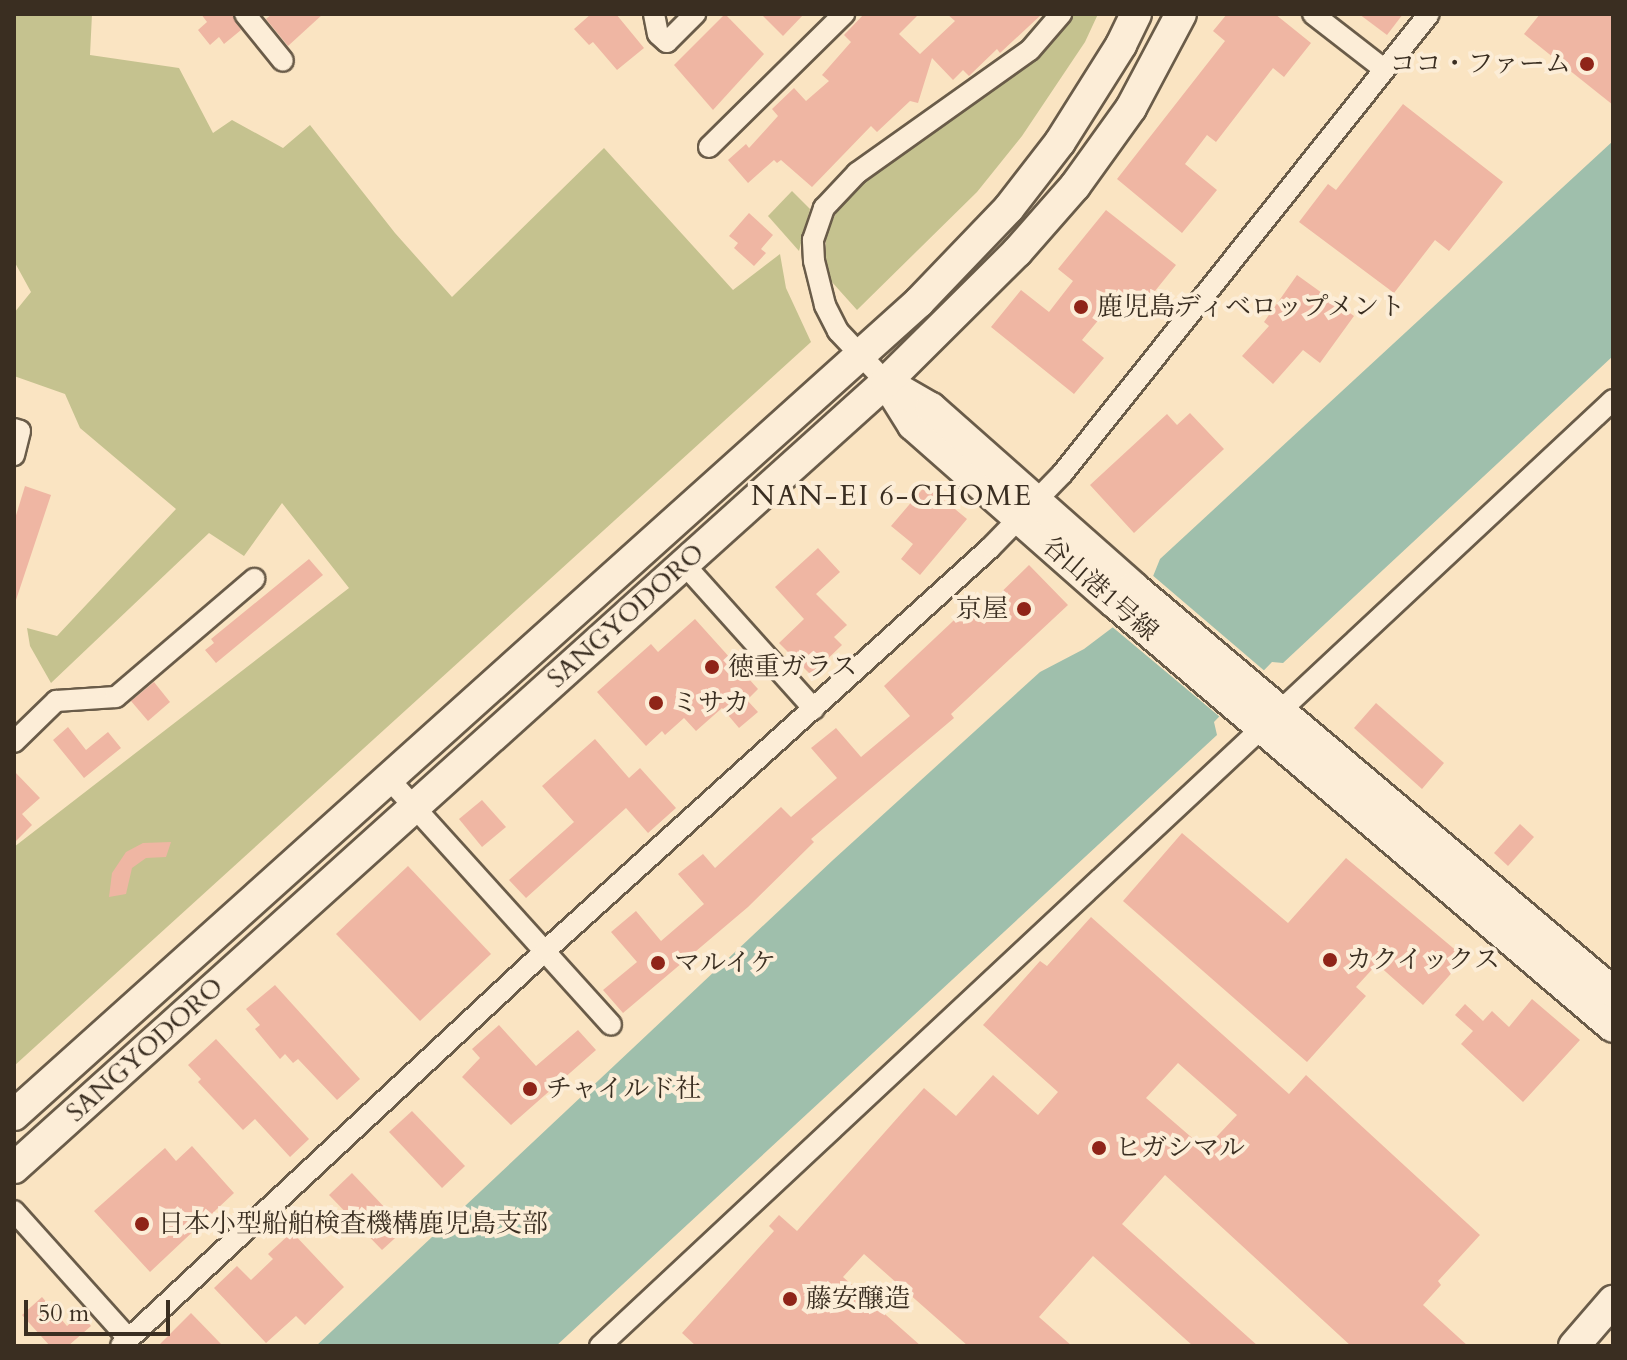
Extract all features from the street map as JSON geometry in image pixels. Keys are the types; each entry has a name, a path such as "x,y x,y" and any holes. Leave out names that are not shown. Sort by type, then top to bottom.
{"main road":[{"name":"SANGYODORO","path":"14,1115 683,512 862,356 1009,208 1091,95 1136,14"},
{"name":"SANGYODORO","path":"14,1168 886,382 1025,243 1075,186 1131,108 1181,14"},
{"name":"谷山港1号線","path":"886,382 931,408 1028,509 1271,720 1613,1027"},
{"name":"谷山港1号線","path":"1271,720 1613,992"},
{"path":"1574,1346 1613,1301"}],"street":[{"path":"245,14 283,61"},
{"path":"654,14 658,34 667,42 695,14"},
{"path":"709,147 844,14"},
{"path":"886,382 838,331 817,280 813,240 824,208 857,173 1030,50 1061,14"},
{"path":"1313,14 1384,69"},
{"path":"14,1211 125,1342 545,951 814,709 1028,509 1062,474 1429,14"},
{"path":"600,1346 1613,400"},
{"path":"14,429 20,431 14,455"},
{"path":"683,563 814,709"},
{"path":"14,742 56,701 116,697 254,579"},
{"path":"389,779 611,1025"}],"shaded area":[{"path":"14,14 92,14 90,55 179,68 213,133 232,120 283,148 310,125 395,233 452,297 604,148 733,290 780,254 786,288 811,342 14,1066 14,847 349,588 282,503 244,556 209,533 51,683 30,646 27,628 57,636 176,509 80,428 65,394 14,376 14,313 31,292 14,261"},
{"path":"1072,14 1098,14 1085,42 1022,136 977,192 857,310 831,281 826,259 826,234 841,203 862,183 1035,59 1067,25"},
{"path":"1613,141 1613,356 1283,663 1272,662 1214,722 1217,735 556,1346 316,1346 833,860 1040,672 1084,649 1141,606 1160,559"},
{"path":"792,191 810,209 799,251 768,216"}],"pier":[{"path":"1151,574 1267,673 1220,717 1110,625 1138,604"}],"building":[{"path":"201,14 232,14 241,30 224,44 219,37 210,45 198,30 207,22"},
{"path":"272,14 323,14 288,46 266,19"},
{"path":"591,14 616,14 644,48 617,70 593,42 589,45 574,29"},
{"path":"725,14 764,54 713,110 674,65"},
{"path":"761,14 804,14 783,36"},
{"path":"864,14 919,14 899,34 920,54 955,21 947,14 1042,14 1000,53 997,49 969,76 963,70 953,80 932,58 918,103 910,101 877,132 871,126 812,187 781,160 777,163 774,160 748,183 728,160 746,144 749,148 778,116 772,109 794,88 806,101 829,81 822,75 851,42 844,35"},
{"path":"1227,14 1275,14 1311,43 1284,77 1273,68 1216,142 1207,135 1185,164 1217,190 1182,233 1117,179 1225,41 1213,31"},
{"path":"1359,14 1403,14 1387,35"},
{"name":"ココ・ファーム","path":"1540,14 1613,14 1613,105 1524,34"},
{"path":"1403,104 1503,182 1449,251 1435,240 1394,293 1299,222 1328,184 1336,190"},
{"name":"鹿児島ディベロップメント","path":"1106,210 1176,265 1134,317 1114,301 1082,340 1104,358 1074,394 991,327 1021,290 1049,312 1073,281 1058,269"},
{"path":"749,213 773,235 761,249 766,253 754,266 734,248 738,243 729,236"},
{"path":"1297,275 1354,316 1320,363 1303,350 1273,384 1242,356 1269,326 1264,322"},
{"path":"1190,413 1224,449 1134,533 1090,485 1167,414 1177,425"},
{"path":"926,485 967,519 920,575 901,559 913,544 891,526"},
{"path":"25,486 51,495 16,600 14,522"},
{"path":"818,548 840,572 816,594 847,625 834,637 842,645 811,675 779,643 804,619 775,587"},
{"path":"309,559 323,575 216,663 205,650 214,643 211,639"},
{"path":"1029,565 1068,605 951,714 954,718 811,839 814,842 748,907 623,1013 603,990 637,962 611,932 636,911 661,941 704,904 678,874 703,854 715,868 781,807 791,817 837,778 811,748 836,728 861,757 910,716 884,686 969,606 977,616"},
{"path":"695,619 758,689 747,700 758,712 739,728 722,708 696,731 684,718 665,735 662,731 646,746 597,692 651,644 658,652"},
{"path":"154,682 170,702 148,721 131,701"},
{"path":"1376,703 1444,763 1422,789 1354,728"},
{"path":"68,727 86,750 108,732 121,748 84,778 53,740"},
{"path":"595,739 629,778 640,768 676,808 648,833 626,808 526,898 509,880 574,822 542,786"},
{"path":"14,771 40,798 22,814 32,825 14,843"},
{"path":"482,800 506,827 482,847 459,819"},
{"path":"1520,824 1534,837 1508,866 1494,853"},
{"name":"カクイックス","path":"1182,833 1288,923 1346,858 1465,958 1423,1005 1377,964 1356,987 1366,996 1307,1062 1123,901"},
{"path":"171,842 166,857 146,858 132,868 126,894 109,897 112,873 126,852 143,843"},
{"path":"408,866 491,954 420,1021 336,934"},
{"path":"1091,917 1289,1094 1306,1075 1480,1235 1438,1281 1441,1285 1423,1305 1468,1346 1351,1346 1165,1175 1122,1224 1258,1346 1193,1346 1093,1256 1039,1317 1072,1346 968,1346 864,1254 843,1277 921,1346 696,1346 682,1333 774,1231 769,1226 779,1215 797,1231 924,1088 956,1116 993,1075 1038,1115 1058,1092 983,1025 1040,961 1047,966","holes":["1178,1063 1237,1115 1205,1149 1146,1098"]},
{"path":"275,985 360,1079 337,1100 298,1059 293,1063 285,1054 280,1059 255,1029 260,1025 246,1009"},
{"path":"1532,999 1580,1040 1523,1102 1461,1044 1473,1031 1455,1015 1465,1004 1483,1021 1492,1011 1509,1027"},
{"name":"チャイルド社","path":"499,1025 536,1066 578,1030 596,1050 511,1125 462,1077 480,1058 472,1049"},
{"path":"216,1039 309,1139 290,1157 255,1119 243,1130 198,1082 201,1079 188,1065"},
{"path":"412,1111 465,1166 442,1188 389,1132"},
{"path":"192,1146 234,1193 150,1272 94,1211 165,1148 176,1161"},
{"path":"352,1173 405,1229 382,1250 329,1195"},
{"path":"292,1232 344,1287 305,1325 296,1316 266,1343 214,1288 237,1266 251,1280 273,1259 268,1254"},
{"path":"42,1297 67,1326 81,1314 91,1326 68,1346 50,1346 22,1315"},
{"path":"191,1313 223,1346 158,1346"}],"place":[{"name":"ココ・ファーム","path":"1587,64"},
{"name":"鹿児島ディベロップメント","path":"1081,307"},
{"name":"京屋","path":"1024,609"},
{"name":"徳重ガラス","path":"712,667"},
{"name":"ミサカ","path":"656,703"},
{"name":"カクイックス","path":"1330,960"},
{"name":"マルイケ","path":"658,963"},
{"name":"チャイルド社","path":"530,1089"},
{"name":"ヒガシマル","path":"1099,1148"},
{"name":"日本小型船舶検査機構鹿児島支部","path":"142,1224"},
{"name":"藤安醸造","path":"790,1299"}],"district":[{"name":"NAN-EI 6-CHOME","path":"892,496"}]}
